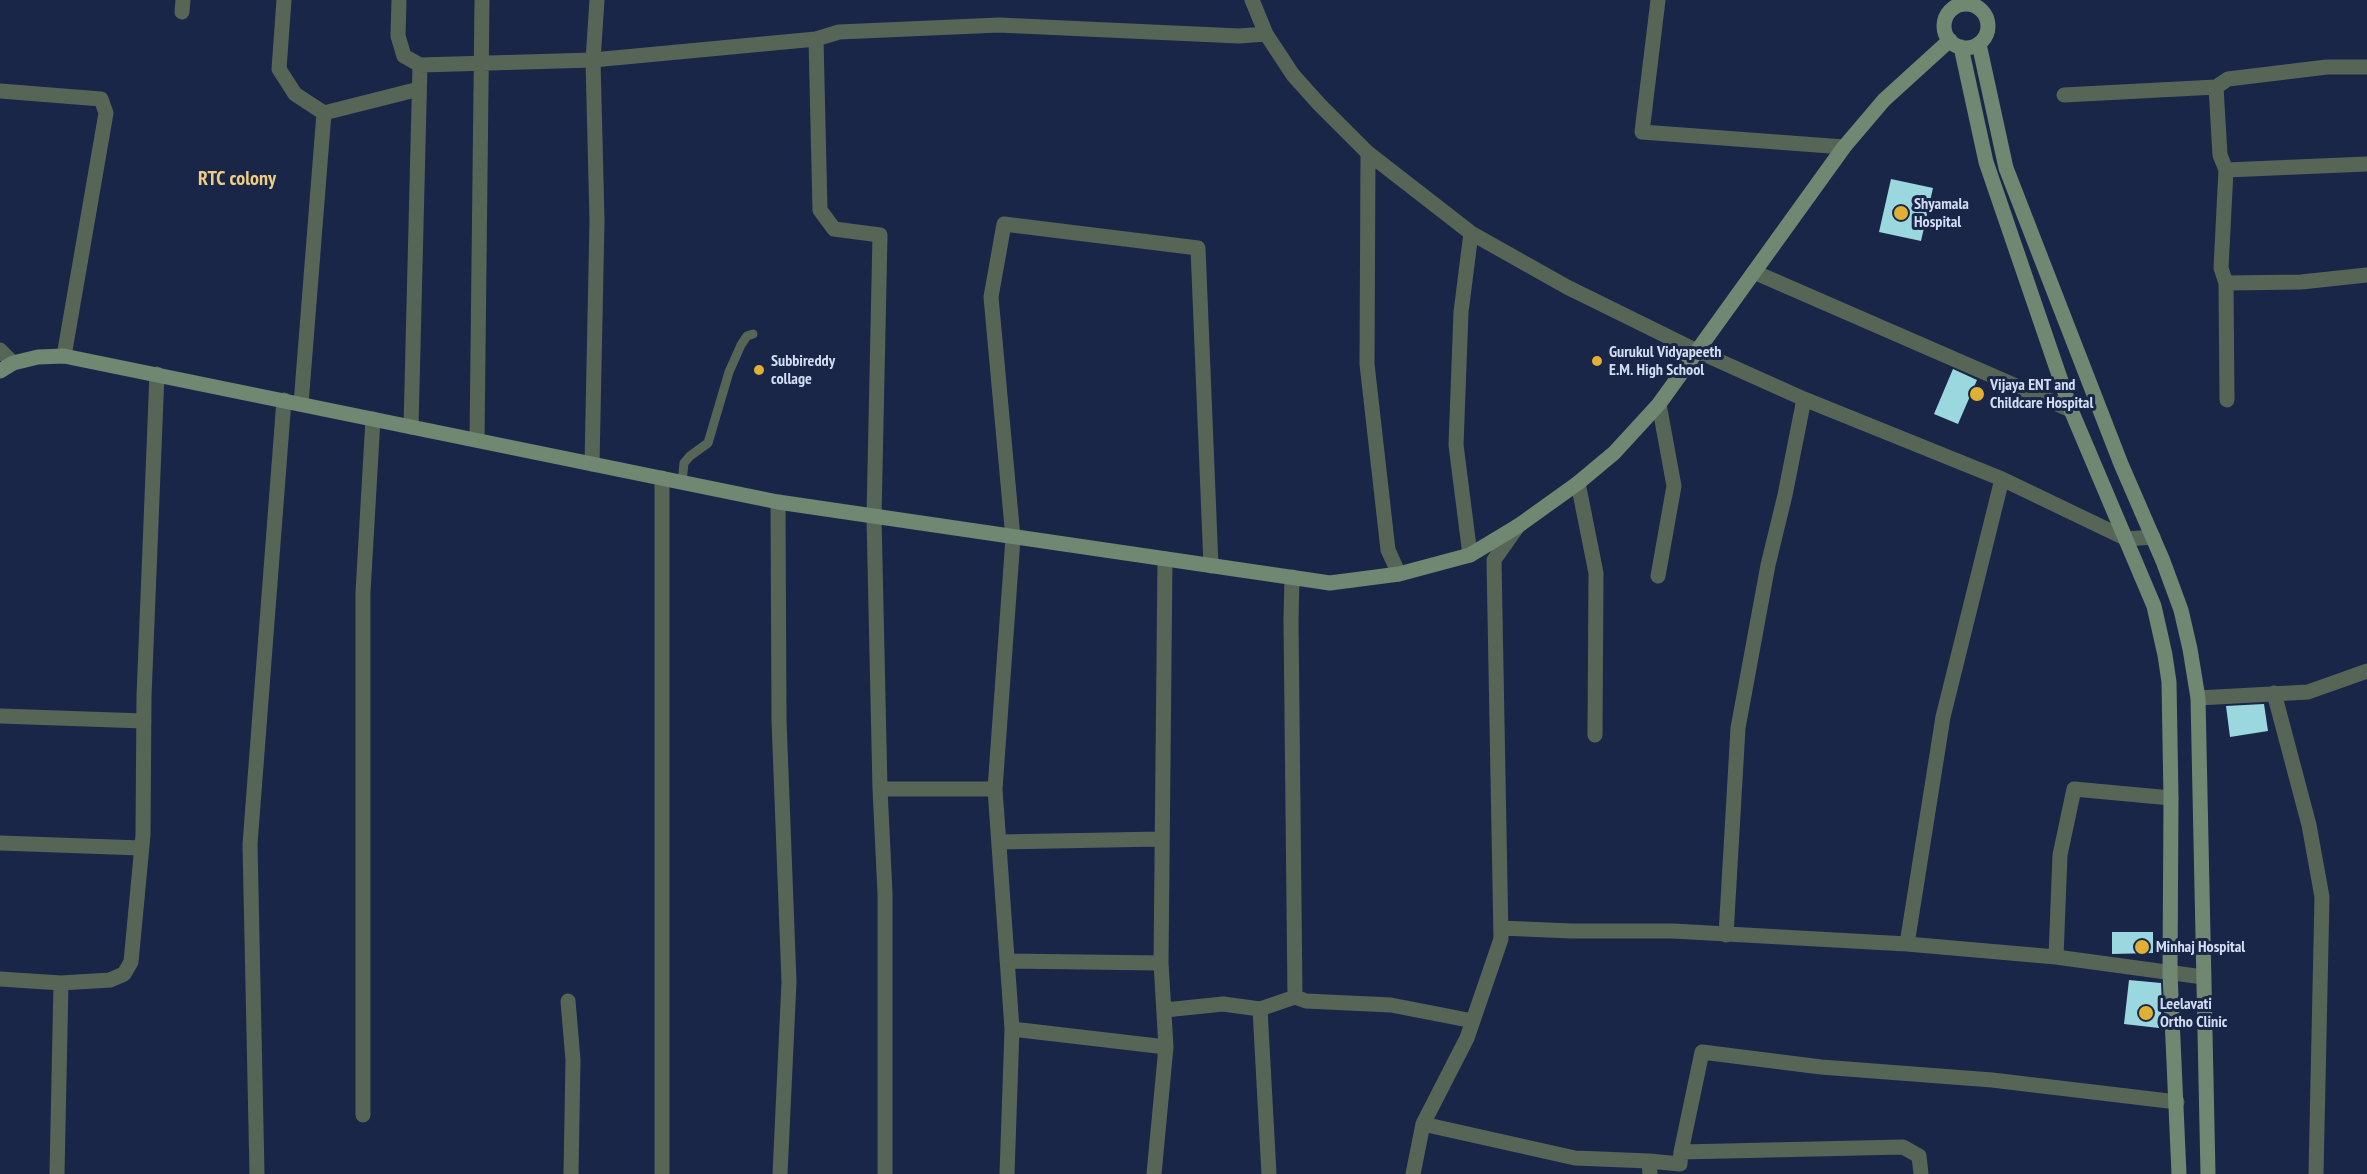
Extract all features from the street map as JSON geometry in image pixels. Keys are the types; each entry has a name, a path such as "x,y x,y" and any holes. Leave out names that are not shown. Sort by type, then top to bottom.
{"main road":[{"path":"1961,3 1983,5 1988,22 1986,37 1979,44 1968,48 1956,44 1946,34 1946,21 1953,9 1961,3"},
{"path":"6,367 39,357 64,356 778,502 874,517 1330,583 1399,574 1470,555 1518,526 1578,483 1614,453 1659,404 1844,147 1884,100 1956,44"},
{"path":"1956,44 1986,162 1999,201 2071,410 2154,606 2164,655 2169,682 2170,974 2172,1061 2177,1102 2179,1174"},
{"path":"1979,44 2006,168 2121,464 2153,537 2181,610 2190,651 2198,698 2208,1174"},
{"path":"1999,201 2017,198"},
{"path":"2164,655 2190,651"}],"street":[{"path":"284,0 279,69 295,94 324,113 419,89"},
{"path":"399,0 398,36 404,56 420,65 592,60 816,39 839,32 999,25 1239,36 1266,34"},
{"path":"477,440 482,0"},
{"path":"592,464 597,220 592,60 597,0"},
{"path":"1252,0 1266,34 1293,75 1368,153 1472,232 1568,286 1697,351 1804,399 2002,479 2127,539 2153,537"},
{"path":"1659,0 1642,132 1844,147"},
{"path":"816,39 820,210 834,229 880,235 874,517 880,789 885,893 885,1174"},
{"path":"411,427 420,65"},
{"path":"2064,95 2216,87 2228,79 2327,67 2367,67"},
{"path":"2216,87 2220,155 2226,170 2221,268 2226,284 2227,400"},
{"path":"0,90 101,99 106,113 64,356"},
{"path":"301,404 324,113"},
{"path":"1368,153 1367,364 1388,550 1399,574"},
{"path":"2226,170 2367,164"},
{"path":"1007,1174 1012,1029 995,789 1013,537 991,297 1004,224 1198,248 1211,566"},
{"path":"1470,555 1456,445 1461,312 1472,232"},
{"path":"1754,272 2071,410"},
{"path":"2226,284 2301,282 2367,275"},
{"path":"0,350 6,367"},
{"path":"0,979 61,983 110,980 124,975 131,962 141,848 157,374"},
{"path":"1726,935 1737,728 1768,565 1804,399"},
{"path":"258,1174 250,844 284,400"},
{"path":"1658,576 1674,486 1659,404"},
{"path":"363,1115 363,592 373,419"},
{"path":"662,478 662,1174"},
{"path":"1907,944 1943,717 2002,479"},
{"path":"1578,483 1596,573 1595,735"},
{"path":"778,502 779,720 789,982 780,1174"},
{"path":"1413,1174 1424,1124 1467,1038 1501,939 1494,560 1518,526"},
{"path":"1154,1174 1166,1047 1161,963 1165,559"},
{"path":"1292,577 1295,997"},
{"path":"2198,698 2308,692 2367,670"},
{"path":"2274,693 2309,825 2322,897 2316,1174"},
{"path":"0,716 144,721"},
{"path":"880,789 995,789"},
{"path":"2056,957 2060,855 2074,789 2171,798"},
{"path":"999,842 1162,839"},
{"path":"0,843 141,848"},
{"path":"1501,928 1673,931 1907,944 2056,957 2203,977"},
{"path":"1007,961 1161,963"},
{"path":"57,1174 61,983"},
{"path":"1165,1010 1223,1004 1260,1009 1295,997 1306,1001 1391,1005 1473,1021"},
{"path":"568,1001 573,1060 571,1174"},
{"path":"1260,1009 1269,1174"},
{"path":"1012,1029 1166,1047"},
{"path":"1424,1124 1575,1158 1650,1168 1680,1164 1702,1052 1821,1067 1992,1080 2177,1102"},
{"path":"1681,1152 1904,1147 1919,1156 1921,1174"}],"lane":[{"path":"682,482 684,463 708,443 729,372 741,345 747,336 753,334"}],"building":[{"path":"1891,179 1933,188 1921,241 1879,232"},
{"path":"1953,369 1977,380 1958,424 1934,414"},
{"path":"2264,704 2268,731 2230,737 2226,706"},
{"path":"2112,932 2153,932 2153,953 2112,954"},
{"path":"2129,980 2161,983 2162,1006 2159,1028 2124,1024"}],"place":[{"name":"Shyamala Hospital","path":"1901,213"},
{"name":"Gurukul Vidyapeeth E.M. High School","path":"1597,361"},
{"name":"Subbireddy collage","path":"759,370"},
{"name":"Vijaya ENT and Childcare Hospital","path":"1977,394"},
{"name":"Minhaj Hospital","path":"2142,947"},
{"name":"Leelavati Ortho Clinic","path":"2146,1013"}],"district":[{"name":"RTC colony","path":"237,179"}]}
